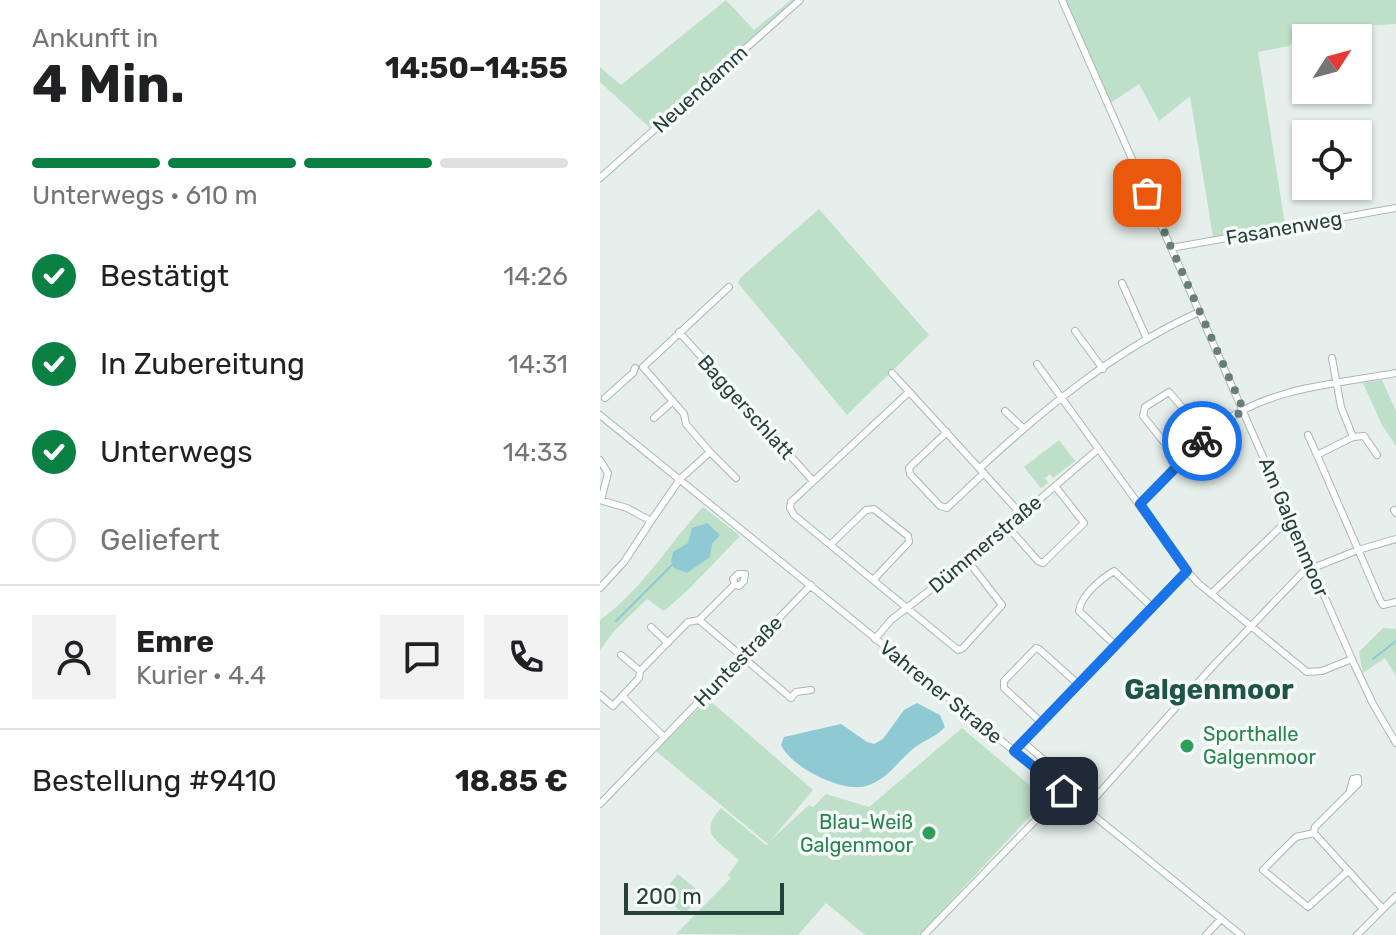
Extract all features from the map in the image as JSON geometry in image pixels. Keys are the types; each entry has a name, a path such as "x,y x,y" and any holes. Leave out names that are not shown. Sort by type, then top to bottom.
{"street":[{"name":"Neuendamm","path":"600,178 800,0"},
{"name":"Am Galgenmoor","path":"1062,0 1311,568 1373,704 1396,743"},
{"name":"Fasanenweg","path":"1171,248 1396,208"},
{"path":"1122,283 1147,339"},
{"path":"729,287 643,367 684,414 686,424 736,478"},
{"path":"947,432 909,468 910,474 940,506 947,508 1023,428 1060,399 1147,339 1199,312"},
{"path":"1075,331 1103,369"},
{"name":"Baggerschlatt","path":"679,332 813,481"},
{"path":"1332,358 1341,407 1353,437"},
{"path":"1037,364 1187,571 1211,594 1307,672 1322,671 1352,659"},
{"path":"605,398 635,368"},
{"path":"892,373 1021,514"},
{"path":"1140,504 1207,436 1223,422 1244,411 1285,392 1396,373"},
{"path":"909,392 791,502 790,508 794,515 958,650 1002,605 968,561"},
{"path":"1181,463 1143,416 1145,407 1169,392 1207,436"},
{"path":"654,418 673,401"},
{"path":"1005,411 1023,428"},
{"name":"Vahrener Straße","path":"600,415 1241,935"},
{"path":"1308,435 1383,605 1396,602"},
{"path":"1317,455 1353,437 1364,436 1377,455"},
{"name":"Dümmerstraße","path":"875,639 906,607 968,561 1097,450"},
{"path":"600,588 624,562 680,479 710,452"},
{"path":"600,460 608,473 600,500 627,508 651,521"},
{"path":"1008,527 1038,561 1043,563 1051,558 1084,523 1055,486"},
{"path":"831,544 870,508 908,536 909,542 874,579"},
{"path":"1211,594 1289,519"},
{"path":"1085,809 1303,572 1396,539"},
{"path":"1116,646 1079,611 1080,603 1088,594 1114,571 1152,607"},
{"path":"1014,751 1187,571"},
{"path":"600,695 613,706 639,678 640,671 688,622 699,620 735,584"},
{"name":"Huntestraße","path":"600,804 811,585"},
{"path":"699,620 791,698 796,692 811,690"},
{"path":"651,627 668,643"},
{"path":"1042,723 1004,688 1004,681 1036,648 1078,684"},
{"path":"621,655 640,671"},
{"path":"622,696 664,737"},
{"path":"1023,742 1092,801"},
{"path":"1314,833 1315,827 1350,790"},
{"path":"924,935 1064,791"},
{"path":"1314,833 1383,909"},
{"path":"1314,833 1296,837 1263,870 1308,907 1348,871"},
{"path":"1357,935 1396,896"},
{"path":"1206,935 1221,919"}],"green space":[{"path":"726,0 754,30 791,0 796,0 650,128 600,82 600,67 621,85"},
{"path":"1062,0 1396,0 1396,24 1292,24 1292,43 1289,46 1258,52 1285,225 1213,237 1190,96 1159,121 1139,84 1109,104"},
{"path":"819,209 929,335 847,415 738,283"},
{"path":"1382,380 1396,411 1396,446 1382,425 1363,383"},
{"path":"1059,440 1075,461 1053,478 1050,474 1045,478 1048,483 1041,488 1024,467"},
{"path":"703,507 740,536 664,611 647,599 614,631 600,650 600,620 630,594"},
{"path":"1383,628 1396,629 1396,676 1385,658 1363,673 1359,652"},
{"path":"708,699 813,790 771,840 809,805 813,807 826,794 869,807 962,728 1046,799 919,935 865,935 826,903 798,935 676,934 731,878 728,875 739,860 718,842 711,831 714,817 721,808 768,844 656,751"},
{"path":"678,874 702,894 685,914 660,896"}],"water":[{"path":"707,523 720,535 712,544 710,557 687,573 674,568 671,561 673,552 688,543 692,528"},
{"path":"917,703 940,715 945,727 914,748 880,779 866,786 844,786 818,776 795,762 781,745 784,737 841,724 874,744 883,739 904,710"}],"waterway":[{"path":"616,621 672,565"},
{"path":"1373,659 1396,641"}],"way so far":[{"path":"1147,193 1244,411 1223,422 1202,441"}],"place":[{"name":"Sporthalle Galgenmoor","path":"1187,746"},
{"name":"Blau-Weiß Galgenmoor","path":"929,833"}],"district":[{"name":"Galgenmoor","path":"1209,689"}],"route":[{"path":"1064,791 1014,751 1187,571 1140,504 1202,441"}]}
